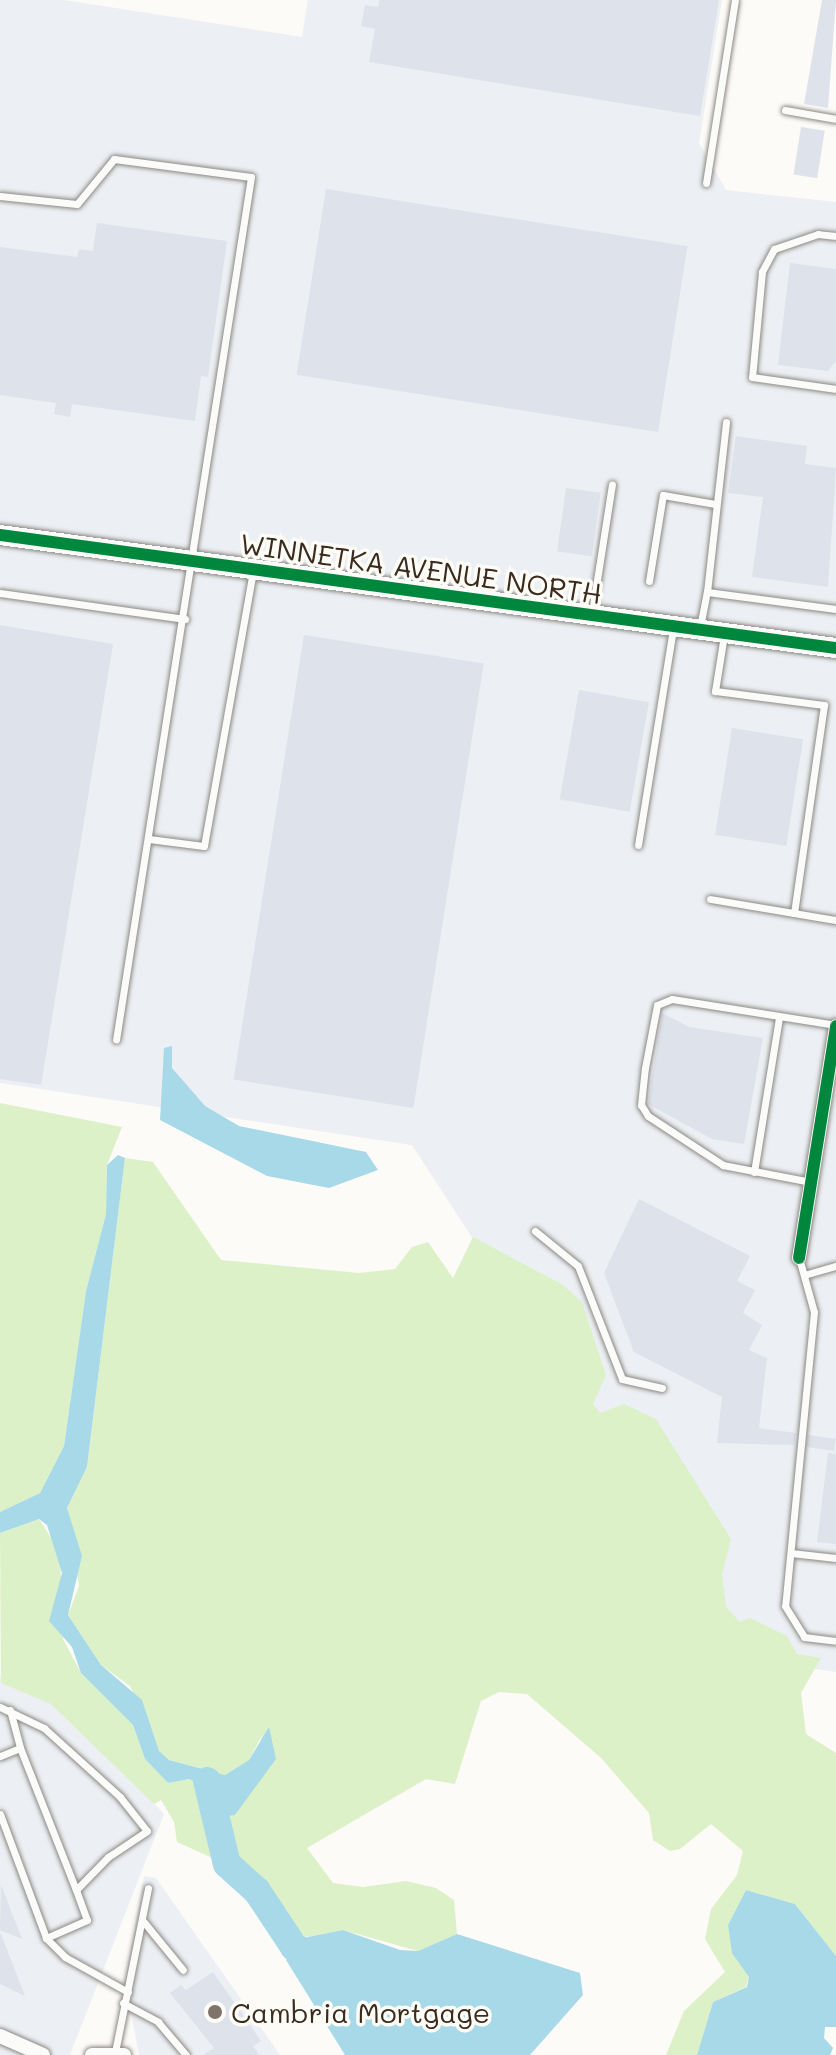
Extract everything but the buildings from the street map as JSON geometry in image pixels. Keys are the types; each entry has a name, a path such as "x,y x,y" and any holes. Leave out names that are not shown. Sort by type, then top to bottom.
{"street":[{"name":"WINNETKA AVENUE NORTH","path":"0,535 836,648"},
{"path":"799,1258 836,1026"},
{"path":"0,2036 43,2055"},
{"path":"92,2055 120,2053"}],"lane":[{"path":"706,183 735,0"},
{"path":"785,110 836,119"},
{"path":"0,196 77,204 114,159 251,177 194,562 116,1040"},
{"path":"836,236 818,234 774,249 762,272 752,377 836,389"},
{"path":"699,629 707,592 726,422"},
{"path":"592,614 612,485"},
{"path":"649,581 663,495 715,504"},
{"path":"149,839 204,846 253,570"},
{"path":"707,592 836,609"},
{"path":"0,593 185,619"},
{"path":"638,845 673,626"},
{"path":"724,633 715,691 824,705 794,913"},
{"path":"710,899 836,920"},
{"path":"811,1182 723,1165 648,1116 641,1105 645,1068 657,1005 672,999 836,1026"},
{"path":"754,1172 779,1017"},
{"path":"535,1231 578,1266 622,1379 662,1388"},
{"path":"799,1258 814,1312 811,1396 785,1606 804,1637 836,1641"},
{"path":"804,1275 836,1266"},
{"path":"791,1553 836,1558"},
{"path":"0,1707 44,1728 120,1797 147,1831 108,1857 76,1890"},
{"path":"10,1710 20,1748 87,1920 46,1938"},
{"path":"0,1756 20,1748"},
{"path":"0,1814 46,1938 65,1957 128,1992"},
{"path":"120,2053 123,2003 128,1992 148,1888"},
{"path":"143,1921 183,1970"},
{"path":"123,2003 158,2022 186,2055"}],"shaded area":[{"path":"0,0 64,0 302,37 308,0 722,0 699,143 726,190 836,202 836,1672 746,1659 412,1145 0,1083"},
{"path":"0,1676 45,1689 164,1814 70,2055 0,2055"},
{"path":"144,1876 156,1878 280,2055 139,2055 125,1982"}],"green space":[{"path":"0,1103 122,1127 107,1165 106,1214 86,1291 64,1446 40,1493 0,1512"},
{"path":"125,1158 153,1162 221,1260 359,1273 395,1269 412,1247 428,1242 453,1278 473,1237 563,1285 582,1302 606,1375 593,1404 600,1413 624,1404 656,1419 731,1539 722,1574 726,1607 740,1622 750,1618 787,1636 797,1654 821,1658 801,1693 806,1734 836,1753 836,1956 795,1904 746,1890 728,1925 749,1977 746,1987 713,2002 697,2055 666,2055 684,2011 725,1972 705,1939 711,1909 737,1875 743,1851 711,1824 680,1849 670,1851 653,1840 649,1813 601,1758 527,1694 499,1692 481,1701 455,1784 426,1779 307,1848 333,1883 363,1887 406,1881 436,1888 454,1900 457,1934 418,1951 343,1930 308,1937 293,1931 288,1912 235,1860 220,1815 236,1815 262,1735 249,1760 225,1775 169,1760 159,1752 130,1686 101,1665 68,1615 79,1586 67,1508 87,1467"},
{"path":"39,1519 60,1552 63,1639 81,1673 133,1725 145,1759 168,1783 189,1779 203,1786 219,1861 177,1842 174,1822 161,1800 154,1804 51,1704 1,1683 0,1533"}],"water":[{"path":"172,1046 172,1068 205,1106 239,1126 366,1152 378,1170 329,1188 267,1176 160,1120 164,1048"},
{"path":"118,1155 125,1158 87,1467 67,1508 82,1556 68,1615 101,1665 142,1700 159,1751 169,1760 225,1775 249,1760 269,1727 276,1759 235,1815 206,1818 203,1786 189,1779 168,1783 145,1759 133,1725 81,1673 72,1647 49,1621 62,1573 47,1525 39,1519 0,1533 0,1512 40,1493 64,1446 86,1291 106,1214 107,1165"},
{"path":"746,1890 795,1904 836,1956 836,2027 825,2027 824,2038 833,2048 830,2055 697,2055 713,2002 747,1987 749,1977 732,1953 728,1925"},
{"path":"343,1930 400,1950 418,1951 457,1934 580,1973 583,1995 530,2055 345,2055 286,1960 308,1937"}],"waterway":[{"path":"207,1781 227,1864 257,1891 294,1947 330,1963"}],"cycle path":[{"path":"0,535 836,648"},
{"path":"799,1258 836,1026"}],"place":[{"name":"Cambria Mortgage","path":"215,2012"}]}
